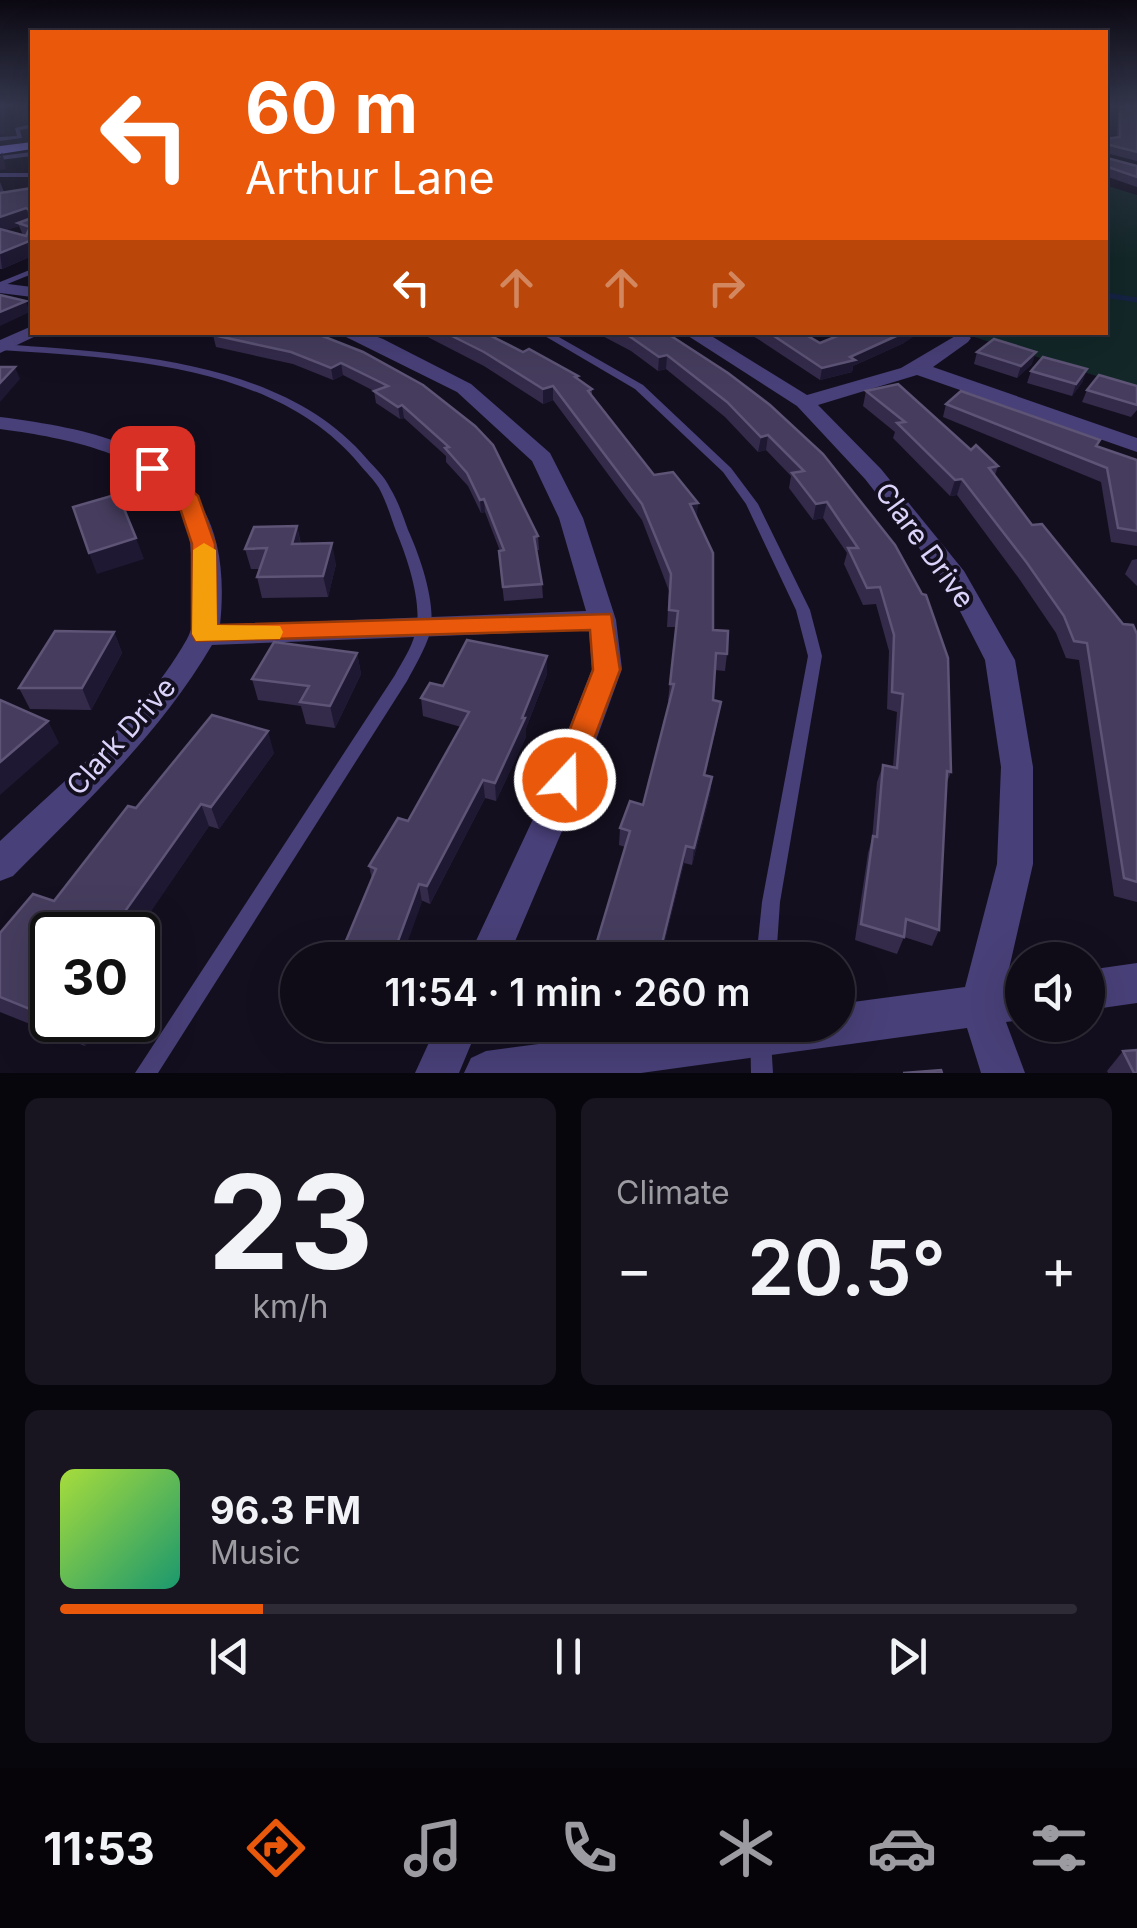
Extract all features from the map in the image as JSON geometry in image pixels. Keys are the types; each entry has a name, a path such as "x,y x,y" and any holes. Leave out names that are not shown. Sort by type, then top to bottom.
{"street":[{"path":"1,288 30,292"},
{"path":"0,347 30,332"},
{"path":"354,335 376,342 464,388 542,458 572,518 602,620 607,670 551,817 494,942"},
{"name":"Clare Drive","path":"696,335 804,402 873,474 955,577 1000,660 1018,767 1015,864 980,1006"},
{"path":"804,402 916,368 944,354 962,338"},
{"path":"916,368 1137,445"},
{"path":"0,423 46,428 97,440 152,468 187,496 204,544 205,634 602,620"},
{"name":"Clark Drive","path":"0,865 145,718 205,634"},
{"path":"1105,988 1137,984"},
{"path":"855,1023 1005,1002"},
{"path":"980,1006 1004,1073"},
{"path":"436,1073 450,1042"},
{"path":"486,1073 760,1045"}],"lane":[{"path":"0,175 30,174"},
{"path":"1,288 30,272"},
{"path":"547,335 640,387 726,470 752,504 804,610 815,656 771,902 768,942"},
{"path":"0,347 194,368 284,397 322,422 364,460 400,513 425,627 402,676 146,1073"}],"green space":[{"path":"1108,186 1137,195 1137,389 968,335 1108,335"}],"building":[{"path":"1108,158 1137,166 1137,177 1108,167"},
{"path":"30,188 30,210 26,208 0,217 0,193"},
{"path":"30,227 30,241 0,253 0,229 26,236"},
{"path":"0,295 26,301 0,312"},
{"path":"213,335 320,335 363,352 423,385 493,445 538,536 534,537 542,584 503,587 499,551 504,550 484,499 480,500 467,473 445,448 449,447 402,405 398,407 374,391 388,386 341,363 331,368 291,352"},
{"path":"450,335 489,335 523,352 529,349 578,376 575,377 592,389 588,391 654,475 673,472 698,503 690,504 713,553 713,630 728,631 727,654 716,653 713,700 721,702 704,775 712,777 694,848 686,846 662,942 597,942 630,831 620,828 630,801 643,805 674,684 670,684 678,611 669,610 671,574 642,504 553,386 543,389"},
{"path":"626,335 670,335 770,405 823,454 895,545 926,595 948,658 951,772 947,771 939,930 906,919 904,937 861,924 873,836 877,837 883,765 897,768 903,694 892,692 894,635 880,587 867,588 848,548 858,548 827,502 816,504 792,473 804,471 768,435 761,437 727,402 667,355 659,357"},
{"path":"772,335 806,335 820,343 840,335 898,335 850,357 855,360 822,368"},
{"path":"994,339 1036,352 1021,366 977,352"},
{"path":"1043,357 1087,369 1076,384 1031,371"},
{"path":"0,367 15,367 0,383"},
{"path":"1099,375 1137,386 1137,405 1087,390"},
{"path":"898,384 971,450 976,445 998,466 989,468 1032,525 1042,524 1123,624 1133,625 1137,634 1137,882 1124,878 1087,643 1074,641 1064,616 962,479 955,480 897,423 905,422 866,391"},
{"path":"961,391 1100,440 1096,446 1137,460 1137,531 1118,528 1107,468 946,404"},
{"path":"118,494 136,538 89,553 73,507"},
{"path":"297,526 292,544 332,543 323,576 257,577 267,548 245,549 254,527"},
{"path":"55,631 114,632 82,688 19,688"},
{"path":"467,640 547,656 525,718 495,783 483,780 427,886 419,884 398,942 346,942 376,869 369,866 398,818 408,821 469,712 421,698 430,683 443,686"},
{"path":"274,642 357,653 330,706 300,702 309,686 252,679"},
{"path":"0,700 48,721 0,762"},
{"path":"212,715 268,731 211,807 201,804 124,912 30,912 30,1009 0,997 0,933 33,894 54,901 128,806 136,808"},
{"path":"1137,1050 1137,1073 1134,1073 1123,1051"}],"waterway":[{"path":"1108,295 1114,296"},
{"path":"1108,295 1137,300"}],"slow traffic":[{"path":"204,550 205,634 271,632"}],"route":[{"path":"152,468 187,496 204,544 205,634 602,620 607,670 565,780"}]}
